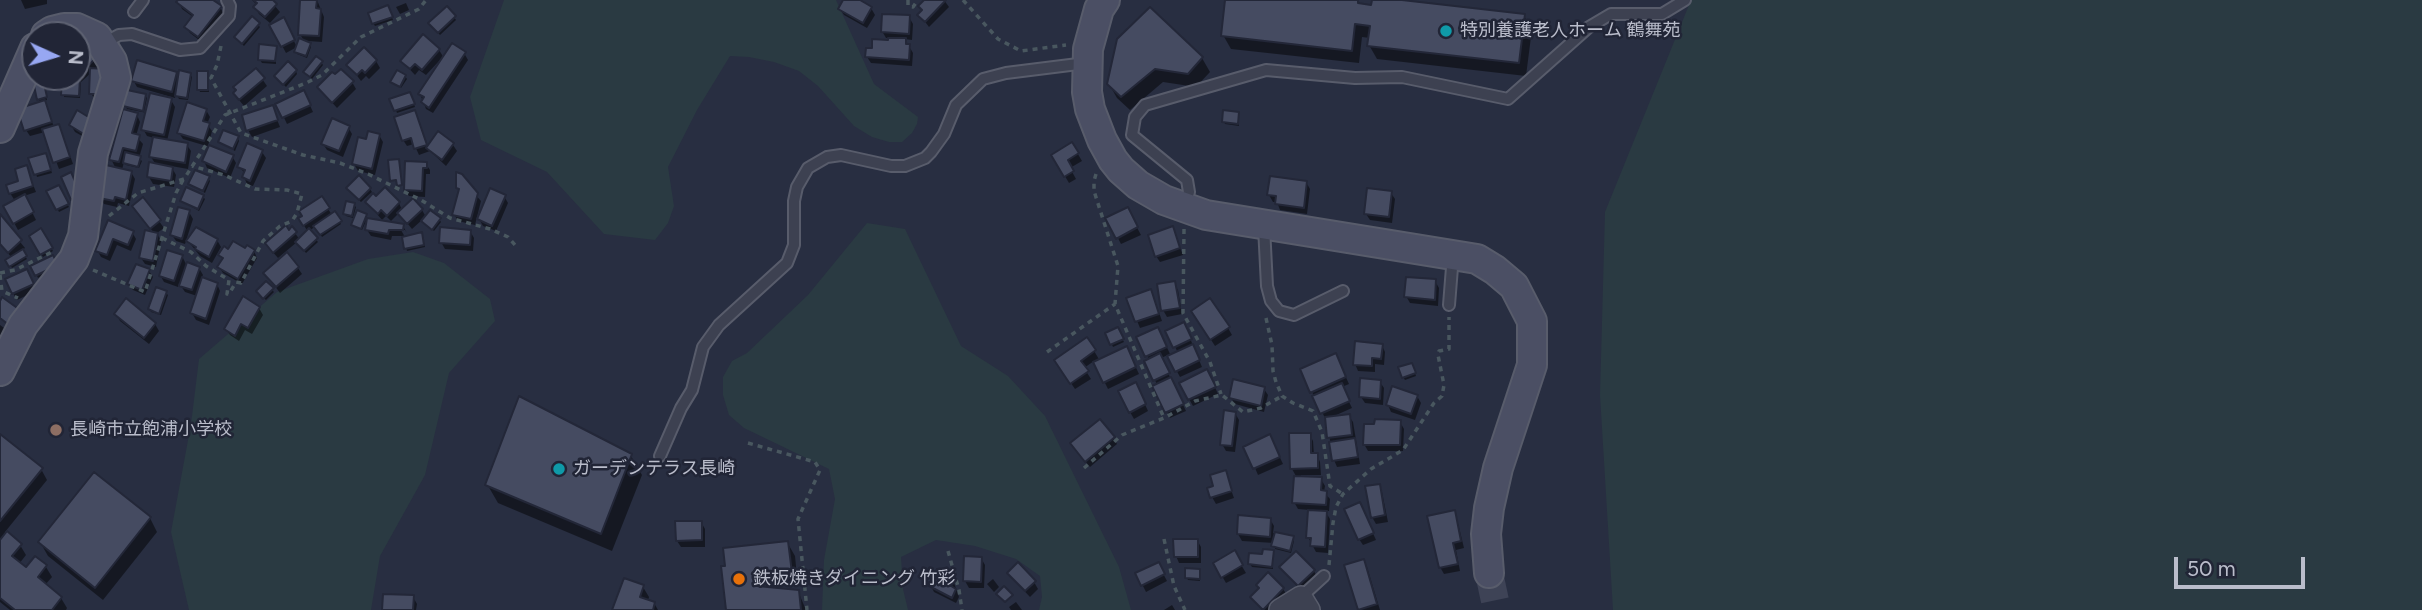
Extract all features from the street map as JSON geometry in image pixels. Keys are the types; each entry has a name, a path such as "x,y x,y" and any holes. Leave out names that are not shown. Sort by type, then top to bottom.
{"street":[{"path":"1105,0 1092,30 1077,54 1090,109 1101,140 1121,170 1138,184 1186,209 1477,259 1514,286 1532,321 1532,365 1498,468 1489,508 1486,534 1489,573"},
{"path":"0,371 23,325 78,248 93,153 116,78 112,61 103,44 91,34"},
{"path":"0,128 21,80"},
{"path":"1280,610 1305,603"}],"lane":[{"path":"134,12 143,0"},
{"path":"103,44 119,35 132,34 180,50 200,48 229,16 230,6 227,0"},
{"path":"1186,209 1189,192 1187,180 1132,135 1135,117 1144,105 1266,69 1355,78 1402,77 1508,99 1590,27 1611,14 1662,14 1685,0"},
{"path":"660,456 691,390 703,347 719,325 787,263 794,245 796,194 808,168 827,157 841,155 891,166 905,166 925,158 944,134 956,105 983,79 1077,54"},
{"path":"1264,224 1267,286 1271,301 1279,311 1294,315 1343,291"},
{"path":"1449,305 1454,254"},
{"path":"1305,603 1324,576"}],"path":[{"path":"78,248 112,280 145,292 176,193 225,115 322,75 361,37 419,9 426,0"},
{"path":"908,0 908,5 912,7 918,0"},
{"path":"963,0 984,26 998,38 1021,51 1077,54"},
{"path":"223,36 217,65 211,78 241,133 368,174 421,200 450,218 508,237 515,245"},
{"path":"1108,151 1101,158 1094,191 1118,267 1115,304 1164,418"},
{"path":"162,238 191,252 229,281 229,294 236,282 241,283 263,241 280,226 292,221 298,213 302,194 287,190 255,189 224,174 192,166"},
{"path":"36,307 2,290 0,274 63,248 78,248 138,193 184,178"},
{"path":"1186,209 1183,236 1183,313 1210,362 1222,395 1242,412 1261,408 1282,396 1313,411 1322,432 1330,486 1343,494"},
{"path":"1047,352 1115,304"},
{"path":"1324,576 1329,567 1336,507 1343,494 1363,475 1403,450 1434,403 1443,396 1444,385 1437,355 1439,351 1449,349 1449,305"},
{"path":"1084,468 1122,435 1164,418 1195,401 1222,395"},
{"path":"748,443 815,462 820,470 798,519 807,610"},
{"path":"1164,539 1169,569 1185,610"},
{"path":"947,551 962,610"}],"shaded area":[{"path":"504,0 836,0 874,84 918,117 917,124 902,142 889,142 872,137 854,126 818,86 799,71 774,62 730,56 697,110 668,167 674,206 668,223 655,240 604,234 547,172 481,140 470,97"},
{"path":"1691,0 2422,0 2422,610 1613,610 1600,395 1605,212"},
{"path":"867,223 905,229 961,346 1008,376 1045,416 1119,567 1131,610 1039,610 1042,597 1040,576 1016,559 975,546 936,540 901,557 903,589 908,610 822,610 824,560 835,499 829,469 744,428 729,415 723,395 723,377 732,361 747,353 808,295"},
{"path":"413,252 444,263 490,299 495,321 449,373 425,475 380,556 371,610 189,610 171,532 191,424 199,359 277,292 368,259"}],"building":[{"path":"213,0 222,6 198,37 184,27 193,15 176,2"},
{"path":"253,0 273,0 277,4 265,17 253,7 257,3"},
{"path":"300,0 317,0 316,8 321,9 319,36 298,35"},
{"path":"843,0 860,0 872,7 863,23 838,9"},
{"path":"924,0 946,0 925,22 917,15 922,10 918,6"},
{"name":"特別養護老人ホーム 鶴舞苑","path":"1225,0 1358,0 1358,3 1371,5 1372,0 1402,0 1525,14 1519,63 1367,46 1370,26 1355,24 1352,51 1221,36"},
{"path":"388,5 393,17 372,24 368,13"},
{"path":"447,6 456,16 438,33 428,23"},
{"path":"1150,7 1203,57 1188,74 1155,69 1121,97 1107,84 1117,39"},
{"path":"882,14 910,15 909,34 881,32"},
{"path":"252,16 260,23 242,44 234,37"},
{"path":"284,17 295,40 281,47 269,25"},
{"path":"423,34 440,49 422,70 415,64 410,69 400,61"},
{"path":"299,38 311,43 306,56 294,52"},
{"path":"906,38 906,44 910,44 909,60 865,57 866,48 872,48 872,39"},
{"path":"452,43 466,52 429,108 421,102 424,97 418,94"},
{"path":"259,44 277,46 275,61 258,60"},
{"path":"364,47 377,60 365,73 362,70 357,75 346,65"},
{"path":"316,56 323,61 310,77 303,72"},
{"path":"137,60 177,72 172,92 131,81"},
{"path":"288,61 297,70 283,85 274,76"},
{"path":"91,68 105,69 103,94 89,94"},
{"path":"256,68 265,78 239,100 233,93 236,90 233,87"},
{"path":"341,69 354,81 332,103 317,87 332,72 335,74"},
{"path":"179,70 191,73 187,98 175,96"},
{"path":"397,70 406,75 400,87 390,82"},
{"path":"197,71 208,71 208,90 197,90"},
{"path":"127,90 146,94 143,111 123,106"},
{"path":"304,90 311,105 282,118 275,104"},
{"path":"35,91 46,91 47,97 37,100"},
{"path":"61,91 79,91 79,96 61,95"},
{"path":"410,92 415,104 394,111 389,99"},
{"path":"150,93 172,98 164,135 141,130"},
{"path":"45,100 52,122 24,131 17,109"},
{"path":"187,102 207,109 203,121 210,123 204,141 177,133"},
{"path":"273,105 278,120 246,131 242,115"},
{"path":"123,109 138,113 132,133 140,135 136,151 123,148 119,162 109,160"},
{"path":"77,110 95,121 87,136 69,125"},
{"path":"415,110 427,145 414,149 411,138 402,141 394,117"},
{"path":"1223,110 1239,112 1238,124 1222,122"},
{"path":"332,118 350,126 339,151 321,144"},
{"path":"59,124 70,157 53,163 42,129"},
{"path":"223,130 239,136 233,149 218,142"},
{"path":"368,131 380,134 372,169 352,164 358,137 366,139"},
{"path":"438,131 454,143 442,160 426,148"},
{"path":"153,137 188,143 185,163 149,157"},
{"path":"1072,142 1079,153 1068,160 1074,171 1064,177 1051,155"},
{"path":"247,143 263,150 250,181 242,177 245,170 237,167"},
{"path":"209,145 234,155 226,172 202,161"},
{"path":"125,152 141,156 138,167 123,163"},
{"path":"46,153 51,170 34,175 28,158"},
{"path":"399,159 402,185 397,186 396,180 390,181 388,160"},
{"path":"405,161 427,162 427,168 423,168 422,191 404,190"},
{"path":"149,162 173,167 171,181 147,177"},
{"path":"27,165 33,186 9,194 6,185 18,181 15,169"},
{"path":"106,165 132,171 126,200 115,197 114,201 99,198"},
{"path":"195,170 210,176 203,191 188,184"},
{"path":"71,172 81,195 71,200 61,177"},
{"path":"456,172 462,174 478,193 471,219 452,215 459,189 456,188"},
{"path":"359,175 371,188 359,200 346,188"},
{"path":"1270,176 1307,181 1304,208 1275,204 1276,196 1267,195"},
{"path":"59,185 69,204 56,210 46,191"},
{"path":"186,187 204,195 198,209 180,201"},
{"path":"385,187 400,202 387,216 381,210 378,214 365,202 373,193 376,196"},
{"path":"490,188 506,195 492,226 477,219"},
{"path":"1367,188 1392,191 1389,217 1364,214"},
{"path":"25,194 34,212 13,224 3,206"},
{"path":"322,196 330,208 303,226 298,218 302,216 299,211"},
{"path":"143,197 161,220 150,229 132,206"},
{"path":"413,198 423,209 407,224 397,213"},
{"path":"346,201 355,203 352,216 343,214"},
{"path":"178,207 190,210 182,239 170,235"},
{"path":"1128,207 1138,227 1116,239 1105,218"},
{"path":"357,210 367,214 361,229 351,225"},
{"path":"430,210 441,218 432,230 421,221"},
{"path":"335,211 342,221 320,235 313,226"},
{"path":"0,214 22,240 8,253 0,244"},
{"path":"367,218 404,224 403,230 389,230 388,234 365,230"},
{"path":"108,220 134,231 128,245 113,239 107,255 95,251"},
{"path":"286,225 289,230 292,226 297,232 273,253 265,243"},
{"path":"1173,226 1180,248 1155,257 1148,235"},
{"path":"196,227 218,239 209,257 186,241"},
{"path":"440,227 471,230 470,245 439,243"},
{"path":"41,228 53,248 40,255 29,236"},
{"path":"309,228 318,238 304,251 295,242"},
{"path":"145,230 158,233 153,261 139,258"},
{"path":"422,232 424,245 404,249 402,237"},
{"path":"233,241 255,250 238,279 217,267 223,258 218,255 224,246 228,249"},
{"path":"23,249 27,256 9,267 5,260"},
{"path":"167,250 183,255 174,281 159,276"},
{"path":"287,252 299,267 276,287 263,273"},
{"path":"53,255 58,265 35,276 30,266"},
{"path":"187,262 200,267 192,290 179,286"},
{"path":"136,264 150,269 142,290 127,284"},
{"path":"27,269 34,284 12,294 5,279"},
{"path":"202,277 218,283 206,319 190,313"},
{"path":"1406,277 1436,279 1435,300 1404,297"},
{"path":"266,281 274,288 263,299 256,291"},
{"path":"1175,281 1180,308 1161,311 1157,284"},
{"path":"156,287 167,291 159,314 148,309"},
{"path":"1151,289 1159,314 1135,322 1126,298"},
{"path":"243,296 260,307 248,328 241,324 235,336 224,329"},
{"path":"2,297 20,310 9,325 0,318"},
{"path":"126,298 156,323 144,338 114,314"},
{"path":"1210,298 1230,327 1210,340 1191,311"},
{"path":"1184,322 1192,339 1173,348 1165,331"},
{"path":"1118,327 1124,339 1110,345 1105,333"},
{"path":"1158,327 1167,347 1145,357 1136,337"},
{"path":"1087,337 1096,350 1081,361 1089,371 1070,384 1054,360"},
{"path":"1355,341 1383,344 1381,359 1372,358 1372,366 1353,365"},
{"path":"1193,344 1200,360 1175,372 1167,356"},
{"path":"1127,346 1136,367 1103,383 1093,362"},
{"path":"1160,353 1170,373 1153,381 1144,361"},
{"path":"1336,353 1346,377 1310,393 1300,369"},
{"path":"1412,363 1416,373 1402,378 1398,367"},
{"path":"1207,369 1216,387 1188,400 1179,383"},
{"path":"1171,377 1184,404 1165,413 1152,386"},
{"path":"1360,378 1381,380 1380,399 1359,397"},
{"path":"1233,379 1265,387 1261,406 1229,398"},
{"path":"1136,382 1146,404 1129,413 1118,391"},
{"path":"1342,383 1350,401 1320,414 1312,396"},
{"path":"1392,386 1418,395 1411,414 1386,405"},
{"name":"ガーデンテラス長崎","path":"519,396 632,454 601,534 485,485"},
{"path":"1224,410 1236,412 1232,446 1220,445"},
{"path":"1350,414 1352,435 1327,438 1325,417"},
{"path":"1100,419 1115,437 1085,462 1070,443"},
{"path":"1375,419 1401,420 1400,445 1363,445 1364,424 1374,424"},
{"path":"1289,433 1311,433 1311,453 1318,453 1318,468 1290,469"},
{"path":"0,434 43,468 0,521"},
{"path":"1270,434 1280,457 1253,469 1243,447"},
{"path":"1355,438 1358,457 1332,461 1329,442"},
{"path":"1226,470 1232,491 1210,498 1207,488 1213,486 1210,475"},
{"path":"94,472 151,517 95,588 38,542"},
{"path":"1294,476 1322,477 1321,490 1327,491 1326,505 1292,503"},
{"path":"1380,484 1385,515 1371,518 1365,486"},
{"path":"1360,502 1374,533 1358,540 1344,509"},
{"path":"1308,510 1327,511 1325,547 1310,546 1311,538 1306,538"},
{"path":"1455,510 1461,541 1453,543 1458,564 1439,568 1427,516"},
{"path":"1238,515 1271,518 1270,537 1237,534"},
{"path":"675,521 702,521 702,540 676,541"},
{"path":"7,531 22,544 12,556 26,567 35,556 47,565 38,577 62,597 52,610 15,610 0,598 0,540"},
{"path":"1275,532 1294,536 1290,551 1271,546"},
{"path":"1173,539 1198,539 1198,557 1174,557"},
{"name":"鉄板焼きダイニング 竹彩","path":"788,541 792,573 755,569 757,586 799,590 801,610 726,610 721,566 725,566 723,548"},
{"path":"1263,549 1274,550 1272,567 1248,564 1249,553 1262,554"},
{"path":"1235,550 1243,565 1221,578 1213,563"},
{"path":"1296,551 1315,570 1298,586 1279,567"},
{"path":"964,556 982,557 981,582 963,581"},
{"path":"1364,559 1377,604 1358,610 1344,565"},
{"path":"1018,562 1036,581 1025,591 1007,573"},
{"path":"1159,562 1165,574 1141,586 1135,573"},
{"path":"1185,568 1200,569 1200,579 1185,578"},
{"path":"937,569 955,578 951,586 956,589 952,598 929,586"},
{"path":"1268,572 1284,588 1263,610 1250,597 1259,588 1256,585"},
{"path":"624,578 644,585 640,597 655,602 653,610 612,610"},
{"path":"1004,586 1013,595 1005,602 996,594"},
{"path":"383,594 414,595 413,610 382,610"}],"tunnel":[{"path":"1489,573 1497,610"}],"place":[{"name":"特別養護老人ホーム 鶴舞苑","path":"1446,31"},
{"name":"長崎市立飽浦小学校","path":"56,430"},
{"name":"ガーデンテラス長崎","path":"559,469"},
{"name":"鉄板焼きダイニング 竹彩","path":"739,579"}]}
